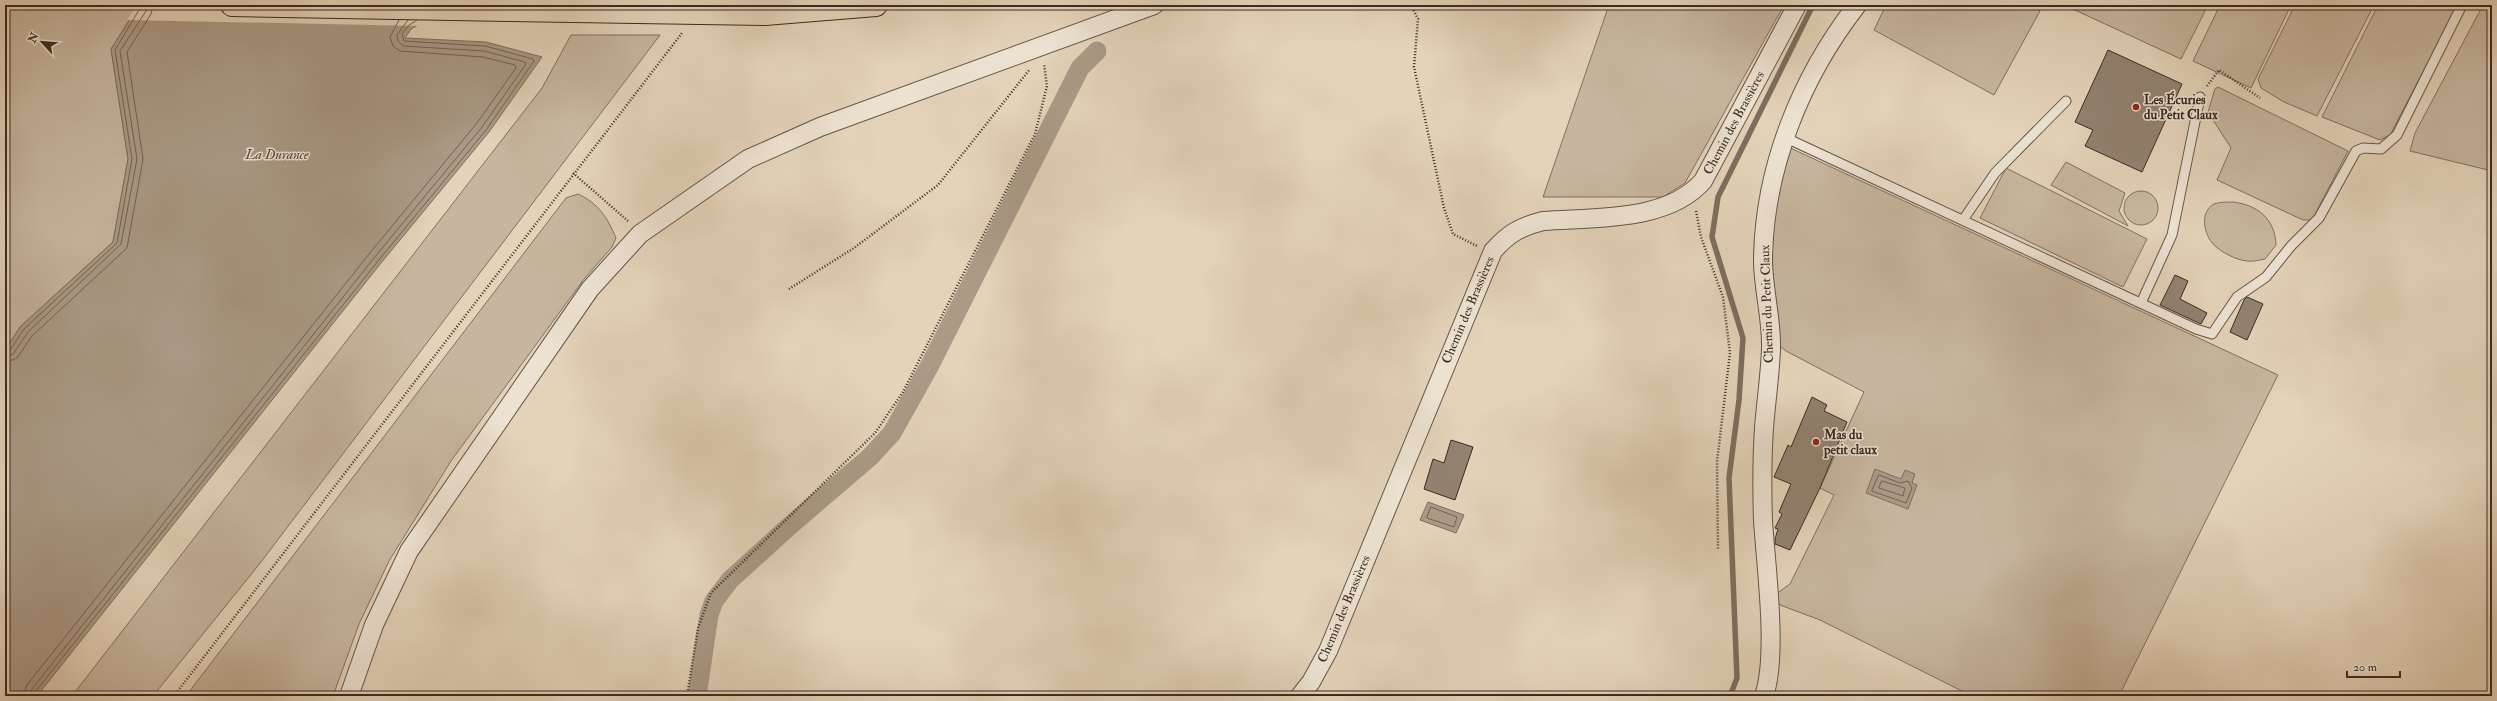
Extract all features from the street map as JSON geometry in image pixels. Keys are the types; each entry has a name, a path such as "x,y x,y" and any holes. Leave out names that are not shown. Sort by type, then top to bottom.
{"highway":[{"path":"232,5 765,14 876,5"}],"street":[{"path":"349,696 374,625 409,551 590,289 640,234 676,207 748,159 820,127 1154,5"},
{"name":"Chemin des Brassières","path":"1300,696 1328,651 1493,251 1508,234 1527,225 1543,221 1656,210 1681,201 1695,190 1703,181 1797,5"},
{"name":"Chemin du Petit Claux","path":"1764,696 1767,687 1770,645 1762,503 1764,429 1771,348 1763,260 1768,204 1780,144 1834,34 1857,5"}],"lane":[{"path":"1784,137 2196,329 2212,334 2237,297 2266,277 2290,246 2319,218 2356,151 2363,148 2381,149 2397,135 2462,5"},
{"path":"2140,303 2172,235 2200,97"},
{"path":"1963,220 1995,173 2066,101"}],"path":[{"path":"1411,5 1418,19 1414,67 1444,208 1453,234 1471,244 1493,251"},
{"path":"174,696 684,30"},
{"path":"789,289 854,248 938,185 1028,72 1038,48"},
{"path":"687,696 698,628 711,593 875,432 903,392 1034,134 1047,86 1044,65 1038,48"},
{"path":"2200,97 2219,70 2260,98"},
{"path":"573,173 631,223 640,234"},
{"path":"1695,190 1701,237 1723,297 1730,353 1718,462 1718,549"}],"shaded area":[{"path":"5,5 139,5 111,49 128,159 113,242 21,326 5,350"},
{"path":"1609,5 1784,5 1685,183 1663,197 1543,197"},
{"path":"1886,5 2028,5 2040,11 1994,95 1874,30"},
{"path":"2064,5 2208,5 2181,59"},
{"path":"2220,5 2291,5 2251,88 2193,61"},
{"path":"2295,5 2374,5 2317,116 2284,102 2261,88 2258,79"},
{"path":"2378,5 2458,5 2390,135 2380,140 2322,117"},
{"path":"2483,5 2492,5 2492,171 2410,151 2415,133"},
{"path":"571,35 660,35 261,562 153,696 72,696 542,88"},
{"path":"2218,87 2348,151 2312,220 2303,220 2217,180 2231,148 2208,112 2215,89"},
{"path":"1784,145 2278,375 2119,696 1972,696 1820,620 1780,605 1775,597 1780,591 1790,584 1834,495 1820,488 1864,392 1786,351 1777,344 1768,260"},
{"path":"2066,162 2125,193 2119,211 2128,226 2051,185"},
{"path":"2006,168 2147,239 2123,287 1980,218"},
{"path":"2138,191 2144,191 2148,192 2155,198 2158,208 2157,215 2151,222 2144,225 2138,225 2134,224 2127,218 2124,211 2124,205 2125,201 2131,194"},
{"path":"578,194 592,202 606,217 616,238 612,247 584,279 451,461 389,561 359,624 333,696 186,696 566,198"},
{"path":"2221,202 2233,202 2250,206 2264,215 2269,221 2275,236 2276,245 2265,259 2252,261 2238,259 2214,245 2208,236 2205,224 2206,212 2214,204"}],"water":[{"name":"La Durance","path":"139,5 425,21 411,29 405,38 486,42 542,57 489,132 381,263 37,696 5,696 5,350 21,326 113,242 128,159 111,49"},
{"path":"1875,469 1901,479 1905,470 1915,474 1912,483 1917,485 1908,509 1866,493"},
{"path":"1428,502 1464,515 1456,533 1420,520"}],"pier":[{"path":"137,5 433,5 427,22 419,26 127,20"}],"building":[{"path":"2108,50 2182,84 2142,172 2085,146 2093,130 2075,122"},
{"path":"2175,275 2188,281 2180,299 2207,313 2201,324 2160,305"},
{"path":"2247,297 2263,304 2247,340 2230,332 2244,300"},
{"path":"1812,397 1827,405 1824,411 1847,422 1820,488 1790,550 1775,544 1778,529 1775,528 1782,514 1779,512 1791,484 1774,477 1788,445 1791,447"},
{"path":"1451,440 1473,447 1455,500 1424,489 1433,459 1444,463"}],"waterway":[{"path":"1730,696 1737,678 1729,478 1739,400 1743,338 1712,237 1718,197 1813,5"},
{"path":"697,696 709,615 714,601 730,580 794,522 870,457 892,433 930,365 1080,68 1097,51"}],"place":[{"name":"Les Écuries du Petit Claux","path":"2136,107"},
{"name":"Mas du petit claux","path":"1816,442"}]}
